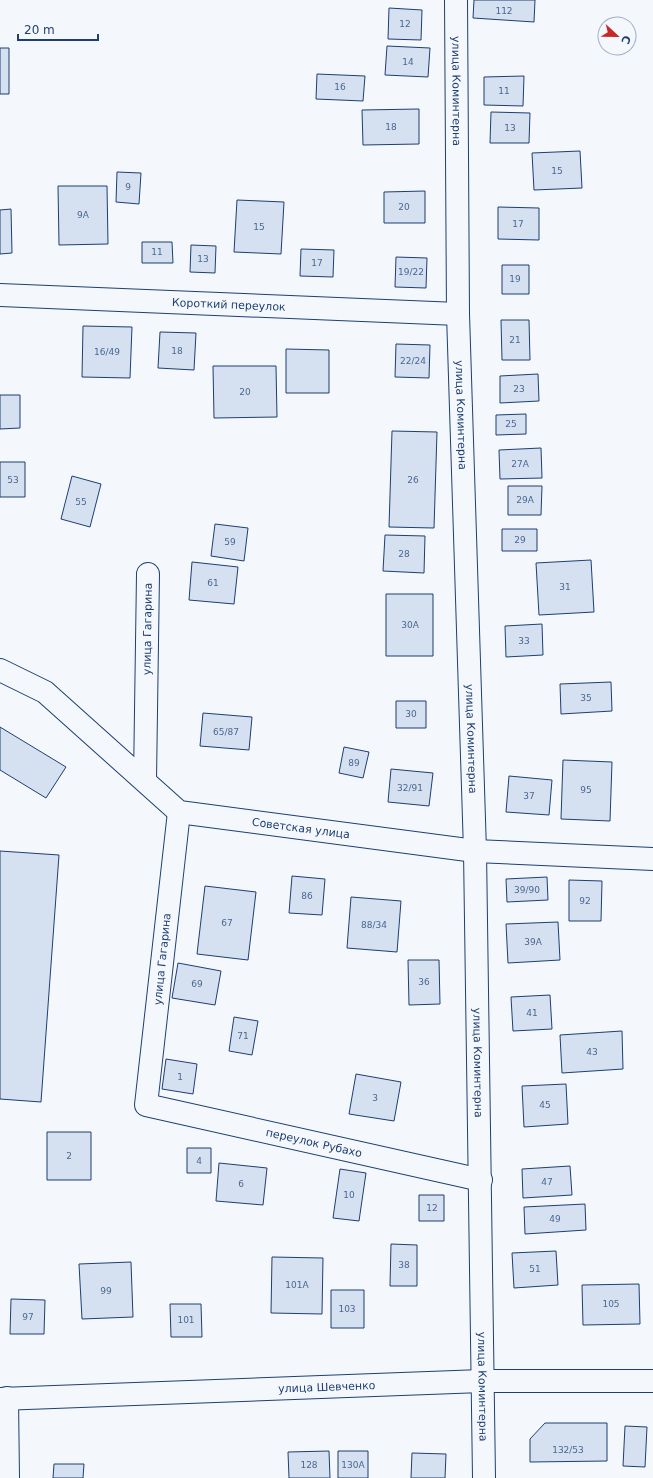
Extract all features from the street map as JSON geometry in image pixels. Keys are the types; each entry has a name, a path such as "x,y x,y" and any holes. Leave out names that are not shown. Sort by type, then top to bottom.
{"street":[{"name":"улица Коминтерна","path":"456,0 458,314 475,851 481,1180 484,1478"},
{"name":"Короткий переулок","path":"0,295 458,314"},
{"name":"улица Гагарина","path":"145,780 148,574"},
{"path":"0,670 45,692 179,812"},
{"name":"Советская улица","path":"179,812 475,851 653,859"},
{"name":"улица Гагарина","path":"146,1105 179,812"},
{"name":"переулок Рубахо","path":"146,1105 481,1180"},
{"name":"улица Шевченко","path":"4,1398 482,1381 653,1381"},
{"path":"4,1398 8,1478"}],"building":[{"path":"474,0 535,0 534,22 473,18"},
{"path":"389,8 422,10 421,40 388,39"},
{"path":"387,46 430,48 428,77 385,75"},
{"path":"0,48 9,48 9,94 0,94"},
{"path":"317,74 365,76 363,101 316,99"},
{"path":"524,76 523,106 484,105 484,77"},
{"path":"419,109 419,144 363,145 362,110"},
{"path":"491,112 530,113 529,143 490,143"},
{"path":"580,151 582,188 534,190 532,153"},
{"path":"117,172 141,173 139,204 116,202"},
{"path":"58,186 107,186 108,244 59,245"},
{"path":"425,191 425,223 384,223 384,192"},
{"path":"237,200 284,202 281,254 234,252"},
{"path":"498,207 539,208 539,240 498,239"},
{"path":"11,209 12,253 0,254 0,210"},
{"path":"142,242 172,242 173,263 142,263"},
{"path":"191,245 216,246 215,273 190,272"},
{"path":"301,249 334,250 333,277 300,276"},
{"path":"396,257 427,258 426,288 395,287"},
{"path":"502,265 529,265 529,294 502,294"},
{"path":"501,320 529,320 530,360 502,360"},
{"path":"83,326 132,327 130,378 82,377"},
{"path":"160,332 196,333 194,370 158,368"},
{"path":"396,344 430,345 429,378 395,377"},
{"path":"286,349 329,350 329,393 286,393"},
{"path":"213,366 276,366 277,417 214,418"},
{"path":"538,374 539,401 500,403 500,376"},
{"path":"0,395 20,395 20,428 0,429"},
{"path":"526,414 526,434 496,435 496,415"},
{"path":"392,431 437,432 434,528 389,527"},
{"path":"541,448 542,478 500,479 499,450"},
{"path":"0,462 25,462 25,497 0,497"},
{"path":"72,476 101,484 90,527 61,519"},
{"path":"508,486 542,486 541,515 508,515"},
{"path":"215,524 248,528 244,561 211,556"},
{"path":"502,529 537,529 537,551 502,551"},
{"path":"385,535 425,536 424,573 383,571"},
{"path":"591,560 594,612 539,615 536,563"},
{"path":"192,562 238,567 234,604 189,600"},
{"path":"386,594 433,594 433,656 386,656"},
{"path":"542,624 543,655 506,657 505,626"},
{"path":"611,682 612,711 561,714 560,684"},
{"path":"396,701 426,701 426,728 396,728"},
{"path":"203,713 252,717 249,750 200,746"},
{"path":"0,727 66,767 46,798 0,770"},
{"path":"344,747 369,752 363,778 339,773"},
{"path":"563,760 612,762 610,821 561,819"},
{"path":"391,769 433,773 429,806 388,802"},
{"path":"509,776 552,780 549,815 506,812"},
{"path":"0,851 59,855 41,1102 0,1099"},
{"path":"292,876 325,879 322,915 289,913"},
{"path":"547,877 548,900 507,902 506,879"},
{"path":"569,880 602,881 601,921 569,921"},
{"path":"205,886 256,892 248,960 197,954"},
{"path":"351,897 401,901 397,952 347,948"},
{"path":"558,922 560,960 508,963 506,924"},
{"path":"408,960 439,960 440,1004 409,1005"},
{"path":"178,963 221,971 215,1005 172,998"},
{"path":"550,995 552,1029 513,1031 511,997"},
{"path":"234,1017 258,1021 252,1055 229,1051"},
{"path":"622,1031 623,1069 562,1073 560,1035"},
{"path":"166,1059 197,1064 193,1094 162,1089"},
{"path":"356,1074 401,1082 394,1121 349,1114"},
{"path":"566,1084 568,1124 524,1127 522,1086"},
{"path":"47,1132 91,1132 91,1180 47,1180"},
{"path":"187,1148 211,1148 211,1173 187,1173"},
{"path":"219,1163 267,1168 263,1205 216,1201"},
{"path":"570,1166 572,1195 523,1198 522,1169"},
{"path":"340,1169 366,1173 359,1221 333,1218"},
{"path":"419,1195 444,1195 444,1221 419,1221"},
{"path":"585,1204 586,1230 525,1234 524,1207"},
{"path":"391,1244 417,1245 417,1286 390,1286"},
{"path":"556,1251 558,1285 514,1288 512,1253"},
{"path":"272,1257 323,1258 322,1314 271,1313"},
{"path":"131,1262 133,1317 82,1319 79,1264"},
{"path":"639,1284 640,1324 583,1325 582,1285"},
{"path":"331,1290 364,1290 364,1328 331,1328"},
{"path":"11,1299 45,1300 44,1334 10,1334"},
{"path":"170,1304 201,1304 202,1337 171,1337"},
{"path":"545,1423 607,1423 607,1461 530,1462 530,1439"},
{"path":"625,1426 647,1427 645,1467 623,1466"},
{"path":"329,1451 330,1478 289,1478 288,1452"},
{"path":"338,1451 368,1451 368,1478 338,1478"},
{"path":"412,1453 446,1454 445,1478 411,1478"},
{"path":"54,1464 84,1464 83,1478 53,1478"}]}
